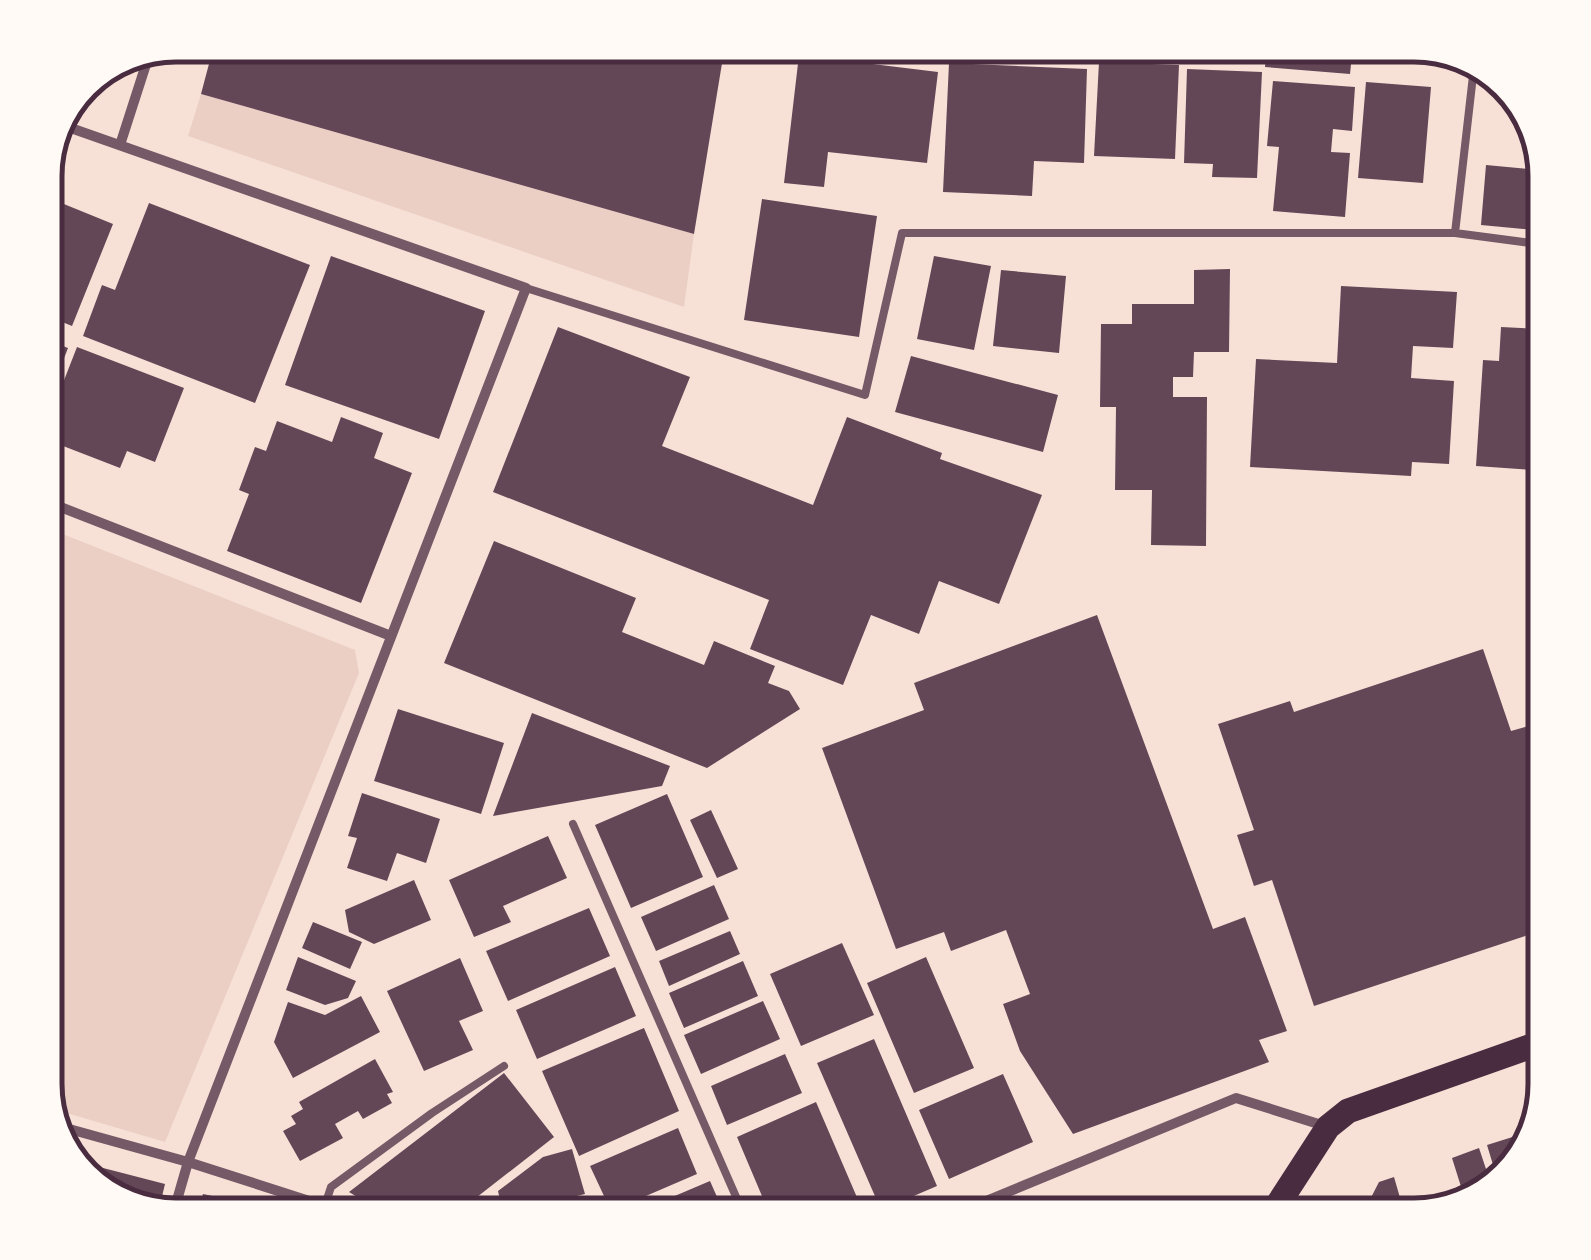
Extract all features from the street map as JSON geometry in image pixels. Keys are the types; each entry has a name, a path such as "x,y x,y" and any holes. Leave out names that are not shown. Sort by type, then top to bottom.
{"main road":[{"path":"1282,1198 1328,1127 1348,1111 1528,1046"}],"street":[{"path":"120,145 145,68"},
{"path":"73,128 526,288 188,1162 178,1198"},
{"path":"63,507 391,636"},
{"path":"993,1198 1236,1098 1328,1127"},
{"path":"72,1129 303,1198"}],"lane":[{"path":"1455,234 1473,78"},
{"path":"526,288 865,394 902,233 1455,234 1528,243"},
{"path":"573,824 737,1198"},
{"path":"327,1198 330,1187 504,1066"}],"shaded area":[{"path":"201,94 694,234 684,307 188,136"},
{"path":"63,534 355,650 359,673 165,1142 66,1113"}],"building":[{"path":"209,62 722,62 694,234 201,94"},
{"path":"798,62 856,62 938,72 927,163 828,152 824,187 784,183"},
{"path":"1099,62 1179,65 1175,159 1094,156"},
{"path":"1265,62 1351,62 1350,74 1265,67"},
{"path":"949,63 1087,69 1084,163 1034,161 1032,196 943,192"},
{"path":"1187,69 1262,72 1257,178 1212,177 1213,164 1184,163"},
{"path":"1273,81 1355,87 1352,131 1333,129 1331,152 1350,153 1345,217 1273,211 1279,147 1267,146"},
{"path":"1366,82 1431,87 1423,183 1358,178"},
{"path":"1486,165 1527,169 1528,229 1481,225"},
{"path":"762,199 877,216 859,337 744,320"},
{"path":"149,203 310,265 255,403 83,336 102,285 115,290"},
{"path":"63,204 113,224 72,326 63,322"},
{"path":"331,256 485,311 439,439 285,385"},
{"path":"934,256 991,266 974,350 917,339"},
{"path":"1230,269 1229,352 1194,352 1193,377 1173,377 1173,397 1207,397 1206,546 1151,545 1152,490 1115,490 1116,407 1100,407 1101,324 1132,324 1132,304 1194,304 1194,270"},
{"path":"1001,270 1066,276 1059,353 993,346"},
{"path":"1341,286 1457,292 1453,348 1413,346 1411,378 1454,381 1449,464 1412,462 1411,476 1250,467 1256,359 1337,363"},
{"path":"558,327 690,377 662,446 813,505 847,417 942,453 940,459 1042,495 999,604 939,581 919,634 871,615 843,685 750,649 769,600 493,492"},
{"path":"1501,327 1528,328 1528,470 1476,466 1483,360 1499,361"},
{"path":"77,347 184,388 155,462 127,451 120,468 63,446 63,383"},
{"path":"911,356 1058,395 1043,452 895,412"},
{"path":"341,417 383,433 374,458 412,473 361,603 227,551 249,494 239,490 255,447 266,451 277,421 332,442"},
{"path":"494,541 636,598 622,632 704,665 714,641 775,666 768,683 789,691 800,709 707,768 444,663"},
{"path":"1097,615 1213,929 1245,917 1287,1031 1259,1040 1269,1062 1073,1134 1020,1051 1003,1004 1030,994 1006,930 951,951 944,932 896,949 822,748 924,710 914,683"},
{"path":"1483,649 1511,731 1528,726 1528,935 1314,1006 1272,880 1254,886 1237,835 1254,830 1218,724 1290,701 1294,712"},
{"path":"398,709 504,743 481,814 374,781"},
{"path":"532,713 670,766 662,786 493,816"},
{"path":"362,793 440,819 426,863 397,853 387,881 347,868 357,838 348,836"},
{"path":"667,794 703,877 631,908 595,825"},
{"path":"711,810 738,869 717,878 690,820"},
{"path":"548,836 567,878 503,906 511,922 474,937 449,880"},
{"path":"414,880 431,920 374,944 349,932 345,910"},
{"path":"714,885 729,919 656,951 641,917"},
{"path":"589,908 610,956 508,1001 486,951"},
{"path":"313,922 362,942 350,969 302,948"},
{"path":"730,931 740,954 669,986 659,961"},
{"path":"842,943 874,1015 801,1046 770,974"},
{"path":"298,957 356,981 348,998 325,1005 286,990"},
{"path":"926,957 974,1068 914,1093 867,983"},
{"path":"460,958 483,1011 459,1021 473,1050 424,1071 387,991"},
{"path":"743,961 758,996 684,1028 669,993"},
{"path":"615,967 636,1016 537,1059 516,1010"},
{"path":"361,996 380,1032 293,1078 274,1042 288,1002 325,1015"},
{"path":"763,1001 780,1039 701,1074 684,1035"},
{"path":"644,1028 679,1111 579,1156 542,1071"},
{"path":"874,1039 937,1186 909,1198 876,1198 817,1063"},
{"path":"785,1054 802,1093 727,1125 711,1086"},
{"path":"375,1059 393,1092 387,1094 392,1103 363,1119 358,1111 335,1124 343,1138 300,1161 283,1131 296,1124 291,1116 303,1109 299,1102"},
{"path":"504,1073 554,1137 476,1198 359,1198 349,1192"},
{"path":"1003,1074 1033,1142 949,1179 919,1110"},
{"path":"816,1102 857,1198 763,1198 737,1137"},
{"path":"678,1128 697,1174 641,1198 605,1198 590,1166"},
{"path":"1516,1136 1493,1165 1487,1145"},
{"path":"1479,1148 1487,1171 1461,1187 1452,1158"},
{"path":"572,1149 585,1194 569,1198 500,1198 498,1191 543,1157"},
{"path":"99,1167 165,1184 162,1196 154,1195 119,1182"},
{"path":"1394,1177 1400,1198 1371,1198 1379,1182"},
{"path":"710,1181 718,1198 670,1198"}]}
